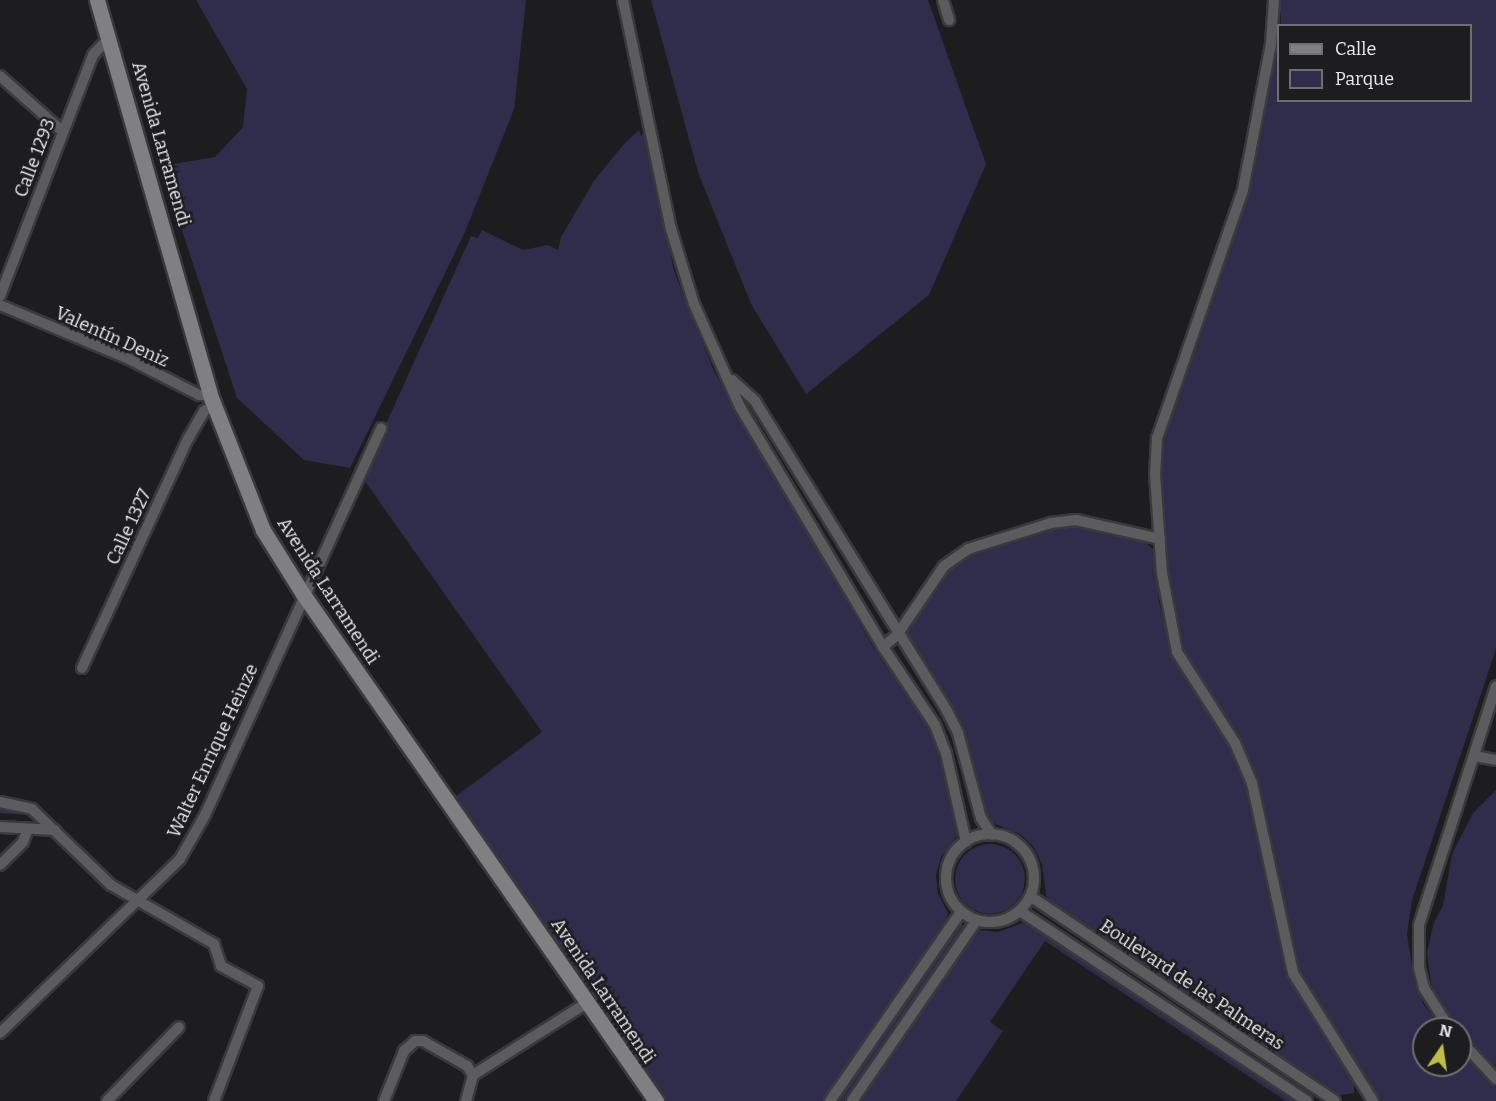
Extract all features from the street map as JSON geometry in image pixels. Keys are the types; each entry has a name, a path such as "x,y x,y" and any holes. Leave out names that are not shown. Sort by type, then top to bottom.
{"main road":[{"name":"Avenida Larramendi","path":"97,0 212,401 252,507 303,594 656,1101"}],"street":[{"path":"623,0 677,255 694,304 730,377 740,407 883,647 941,738 965,822 966,842"},
{"path":"943,0 950,20"},
{"path":"1274,0 1271,44 1243,190 1160,423 1155,474 1160,539 1174,642 1184,665 1235,743 1252,783 1293,973 1373,1101"},
{"name":"Calle 1293","path":"0,295 93,55 109,38"},
{"path":"0,76 63,132"},
{"name":"Valentín Deniz","path":"0,305 129,359 212,401"},
{"path":"730,377 755,401 952,721 981,818 992,835"},
{"name":"Calle 1327","path":"82,668 188,439 212,401"},
{"name":"Walter Enrique Heinze","path":"0,1033 180,859 191,841 381,428"},
{"path":"883,647 897,635 944,566 968,549 1069,520 1091,521 1160,539"},
{"path":"1442,1017 1424,988 1419,968 1419,925 1496,686"},
{"path":"1474,756 1496,760"},
{"path":"0,802 26,806 38,814 111,885 136,902 214,944 221,966 258,986 214,1101"},
{"path":"0,827 27,831 55,830"},
{"path":"0,865 24,842 27,831"},
{"path":"992,835 1012,841 1027,855 1034,875 1030,896 1020,910 997,921 977,920 961,912 949,893 947,872 951,858 966,842 992,835"},
{"name":"Boulevard de las Palmeras","path":"1030,896 1335,1101"},
{"name":"Boulevard de las Palmeras","path":"1020,910 1307,1101"},
{"path":"830,1101 961,912"},
{"path":"852,1101 977,920"},
{"path":"466,1101 473,1075 588,1002"},
{"path":"107,1101 179,1027"},
{"path":"384,1101 409,1045 423,1041 461,1059 473,1075"},
{"path":"1472,1053 1496,1079"}],"green space":[{"path":"196,0 526,0 514,109 465,232 350,468 304,460 237,398 161,166 215,157 243,127 247,89"},
{"path":"651,0 928,0 986,164 929,295 806,394 751,304 698,172"},
{"path":"1280,0 1496,0 1496,649 1412,900 1407,934 1415,984 1424,1005 1434,1017 1412,1017 1412,1077 1472,1077 1472,1060 1496,1087 1496,1101 1381,1101 1312,997 1294,958 1258,782 1237,735 1183,649 1170,594 1160,482 1162,440 1248,192 1277,46 1277,102 1472,102 1472,24 1281,24"},
{"path":"646,129 674,271 714,371 875,650 932,733 958,821 957,836 941,857 936,875 938,894 948,913 946,922 823,1101 664,1101 455,797 542,732 362,477 471,236 478,238 482,230 523,250 548,245 558,250 561,237 594,181 623,145 639,130 641,136"},
{"path":"1073,524 1144,541 1154,550 1159,602 1172,653 1230,746 1249,792 1288,975 1354,1080 1354,1093 1340,1095 1047,901 1042,864 1033,846 1020,834 995,824 986,816 957,720 906,640 905,631 941,577 970,553"},
{"path":"1496,790 1496,1067 1472,1043 1472,1017 1447,1017 1445,1015 1431,983 1427,953 1434,922 1443,906 1452,854 1473,813"},
{"path":"0,806 24,811 25,815 0,813"},
{"path":"983,844 997,844 1010,850 1019,859 1025,872 1023,892 1015,904 997,914 983,914 970,908 961,899 955,886 955,872 961,859 970,850"},
{"path":"1023,923 1033,925 1295,1101 1286,1101 1045,941 990,1022 1003,1031 956,1101 859,1101 977,930 998,932"},
{"path":"961,924 964,926 956,939 844,1101 838,1101"}]}
